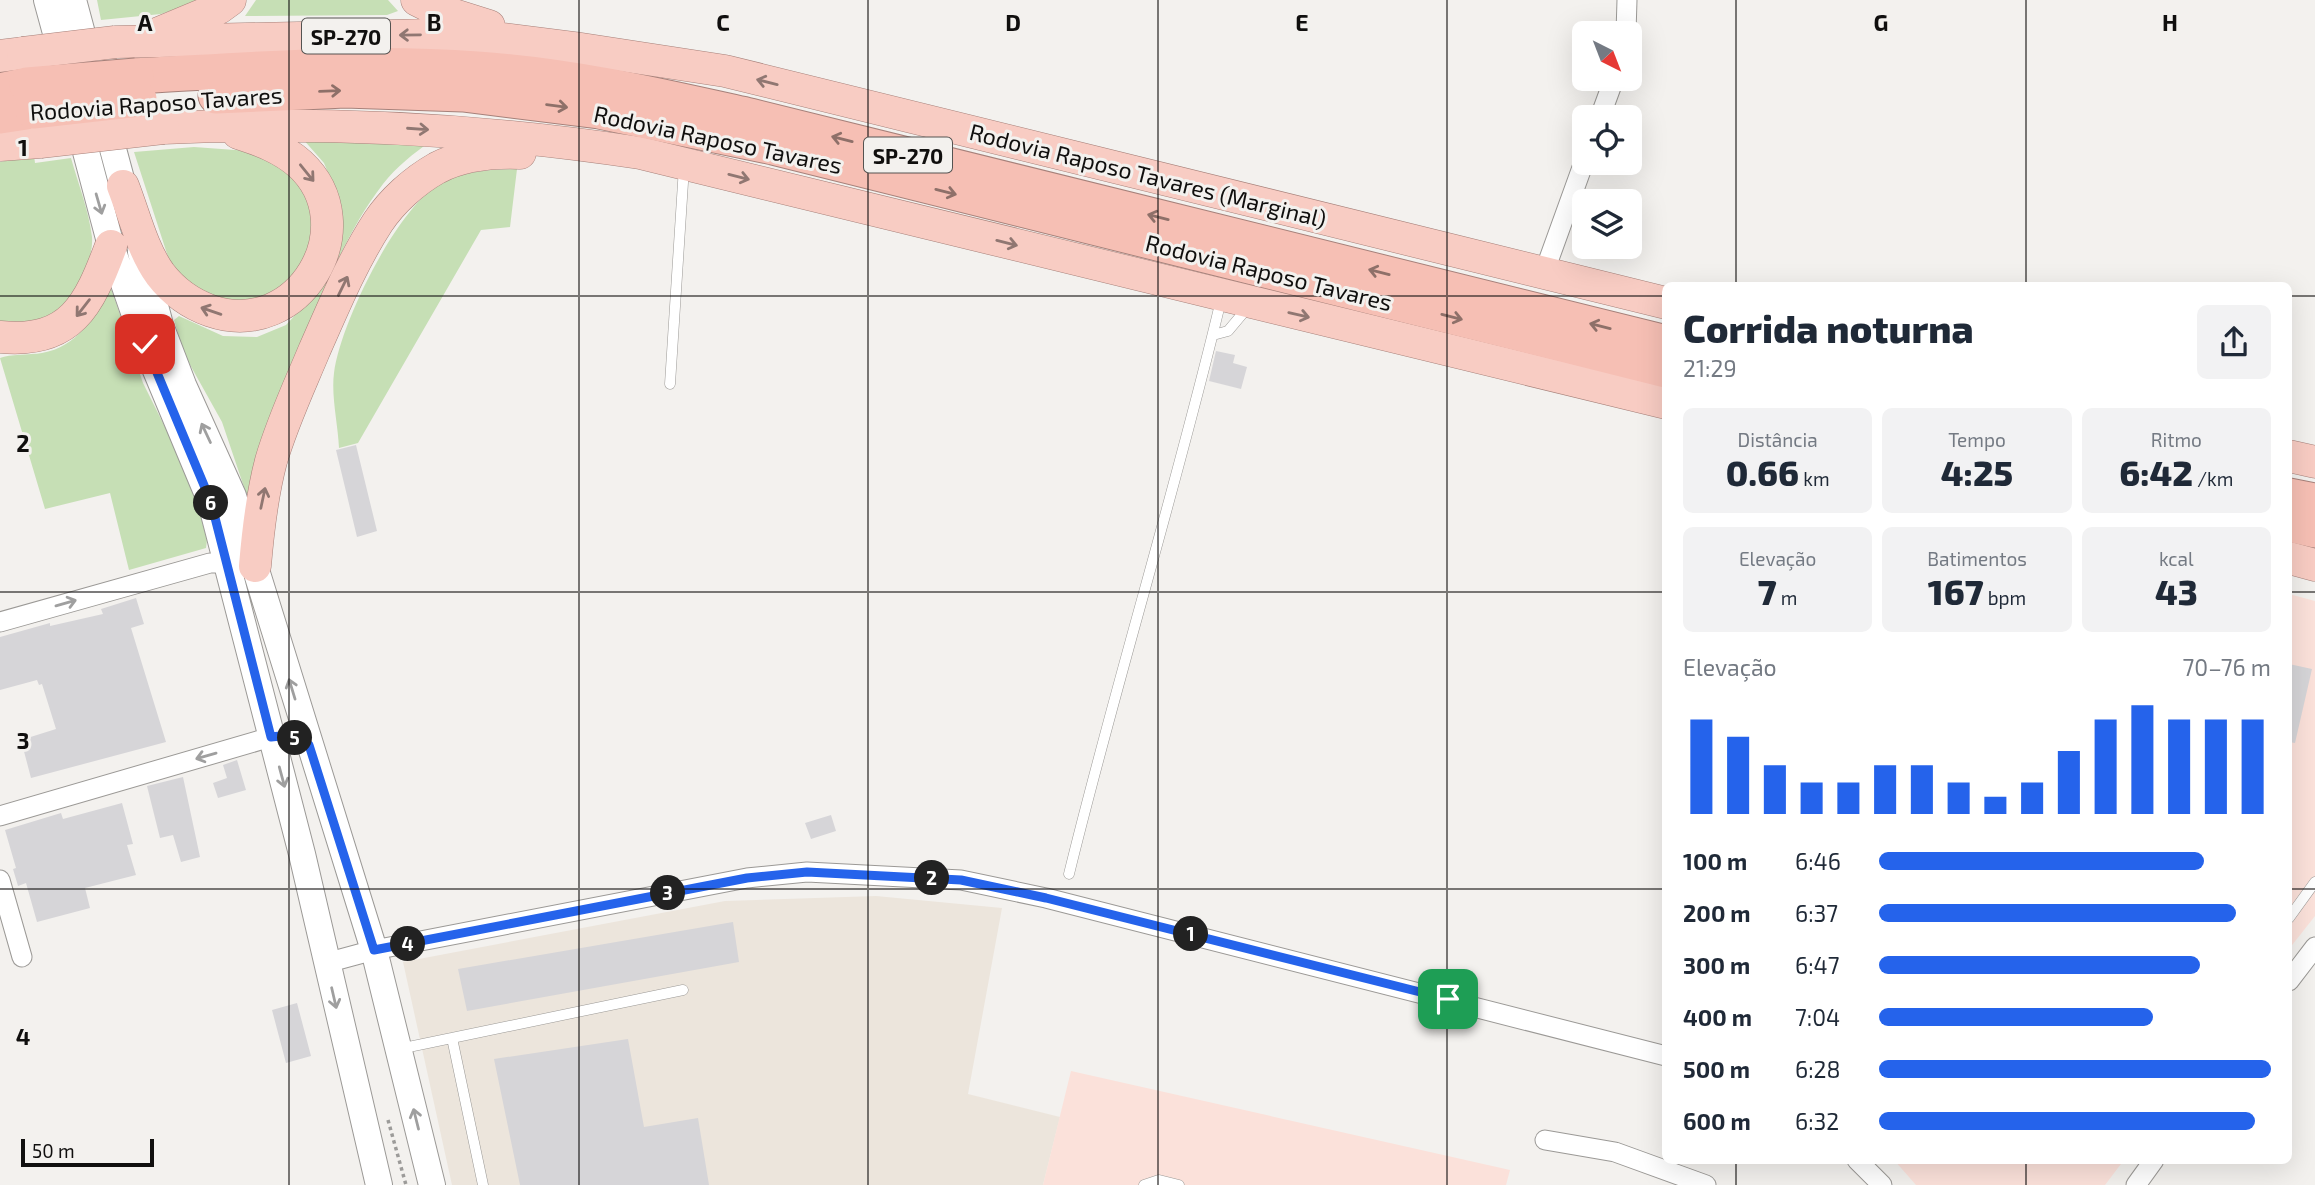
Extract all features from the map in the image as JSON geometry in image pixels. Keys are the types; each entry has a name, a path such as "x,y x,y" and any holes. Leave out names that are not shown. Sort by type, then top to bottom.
{"highway":[{"path":"128,42 194,20 230,0"},
{"path":"417,0 468,20 575,48"},
{"name":"Rodovia Raposo Tavares (Marginal)","path":"13,109 128,42 430,34 496,38 725,71 1545,270 1662,302"},
{"name":"Rodovia Raposo Tavares","path":"13,109 138,87 351,65 478,69 608,85 750,116 1662,342"},
{"name":"Rodovia Raposo Tavares","path":"138,87 463,94 599,111 773,147 1662,369"},
{"name":"Rodovia Raposo Tavares","path":"13,109 163,128 401,128 549,139 674,161 1662,402"},
{"path":"123,186 152,259 175,290 196,306 225,316 255,316 282,306 304,287 320,264 326,236 320,192 299,164 273,146 238,133 202,127"},
{"path":"242,568 272,458 293,399 343,285 378,222 396,201 436,169 455,160 496,152 674,161"},
{"path":"0,337 21,339 50,333 76,317 94,293 111,246"},
{"path":"2292,457 2315,462"},
{"path":"2292,497 2315,501"},
{"path":"2292,525 2315,530"},
{"path":"2292,559 2315,565"}],"main road":[{"path":"47,0 111,246 145,344 211,502 242,568 309,745 374,950 432,1185"},
{"path":"76,12 160,325 183,385 233,496 242,568 271,737 303,854 379,1185"},
{"path":"271,737 290,735 309,745"}],"street":[{"path":"1626,21 1627,0"},
{"path":"1545,270 1579,175"},
{"path":"0,622 209,563 242,568"},
{"path":"0,816 271,737"},
{"path":"326,963 374,950 747,878 807,872 961,880 1060,901 1662,1055"},
{"path":"0,880 22,957"},
{"path":"2292,977 2315,947"},
{"path":"1545,1140 1615,1152 1706,1185"},
{"path":"1861,1164 1882,1185"},
{"path":"2136,1185 2151,1164"}],"lane":[{"path":"670,384 674,161"},
{"path":"1069,874 1213,335 1237,300"},
{"path":"1213,335 1228,331 1237,300"},
{"path":"2292,914 2315,882"},
{"path":"399,1049 683,990"},
{"path":"452,1038 483,1185"},
{"path":"1144,1185 1159,1180 1179,1185"}],"shaded area":[{"path":"2292,595 2315,601 2315,916 2292,945"},
{"path":"876,896 1002,908 968,1094 1060,1117 1043,1185 452,1185 403,962 725,901"},
{"path":"1071,1071 1510,1170 1506,1185 1043,1185"},
{"path":"1898,1164 2121,1164 2105,1185 1916,1185"}],"green space":[{"path":"97,0 203,0 161,14 101,20"},
{"path":"256,0 388,0 398,11 387,15 245,16"},
{"path":"302,138 431,141 388,178 349,237 281,391 259,451 249,493 246,493 222,422 184,354 174,320 179,316 223,336 257,337 286,325 321,287 333,185 324,163"},
{"path":"194,147 249,151 268,158 298,178 316,224 300,274 261,301 215,300 187,283 170,263 134,152"},
{"path":"34,155 35,163 71,158 88,217 92,237 91,253 74,291 49,316 28,322 0,323 0,162"},
{"path":"517,169 510,227 481,230 358,443 339,448 333,382 338,352 359,299 388,242 422,198 439,184 467,173"},
{"path":"111,288 143,383 190,477 207,540 206,548 129,570 110,493 45,509 0,358 42,353 65,344 84,329"}],"building":[{"path":"1216,351 1235,355 1233,363 1247,367 1241,389 1209,381"},
{"path":"356,445 377,531 357,537 336,450"},
{"path":"136,598 144,624 131,628 166,742 31,778 21,740 56,729 42,684 39,685 37,680 0,690 0,637 50,623 50,626 103,614 101,609"},
{"path":"2292,665 2312,669 2295,743 2292,742"},
{"path":"237,760 246,790 218,798 213,783 227,778 223,765"},
{"path":"183,777 200,857 181,862 173,835 160,838 147,786"},
{"path":"122,803 133,844 127,845 136,875 85,888 90,908 37,922 26,883 18,886 13,869 16,868 5,830 61,813 63,819"},
{"path":"831,815 836,831 811,839 805,823"},
{"path":"733,922 739,962 467,1011 458,969"},
{"path":"297,1003 311,1056 286,1063 272,1010"},
{"path":"628,1039 644,1127 698,1118 709,1185 520,1185 494,1059"}],"route":[{"path":"145,344 211,502 271,737 290,735 309,745 374,950 747,878 807,872 861,874 961,880 1046,898 1448,999"}]}
